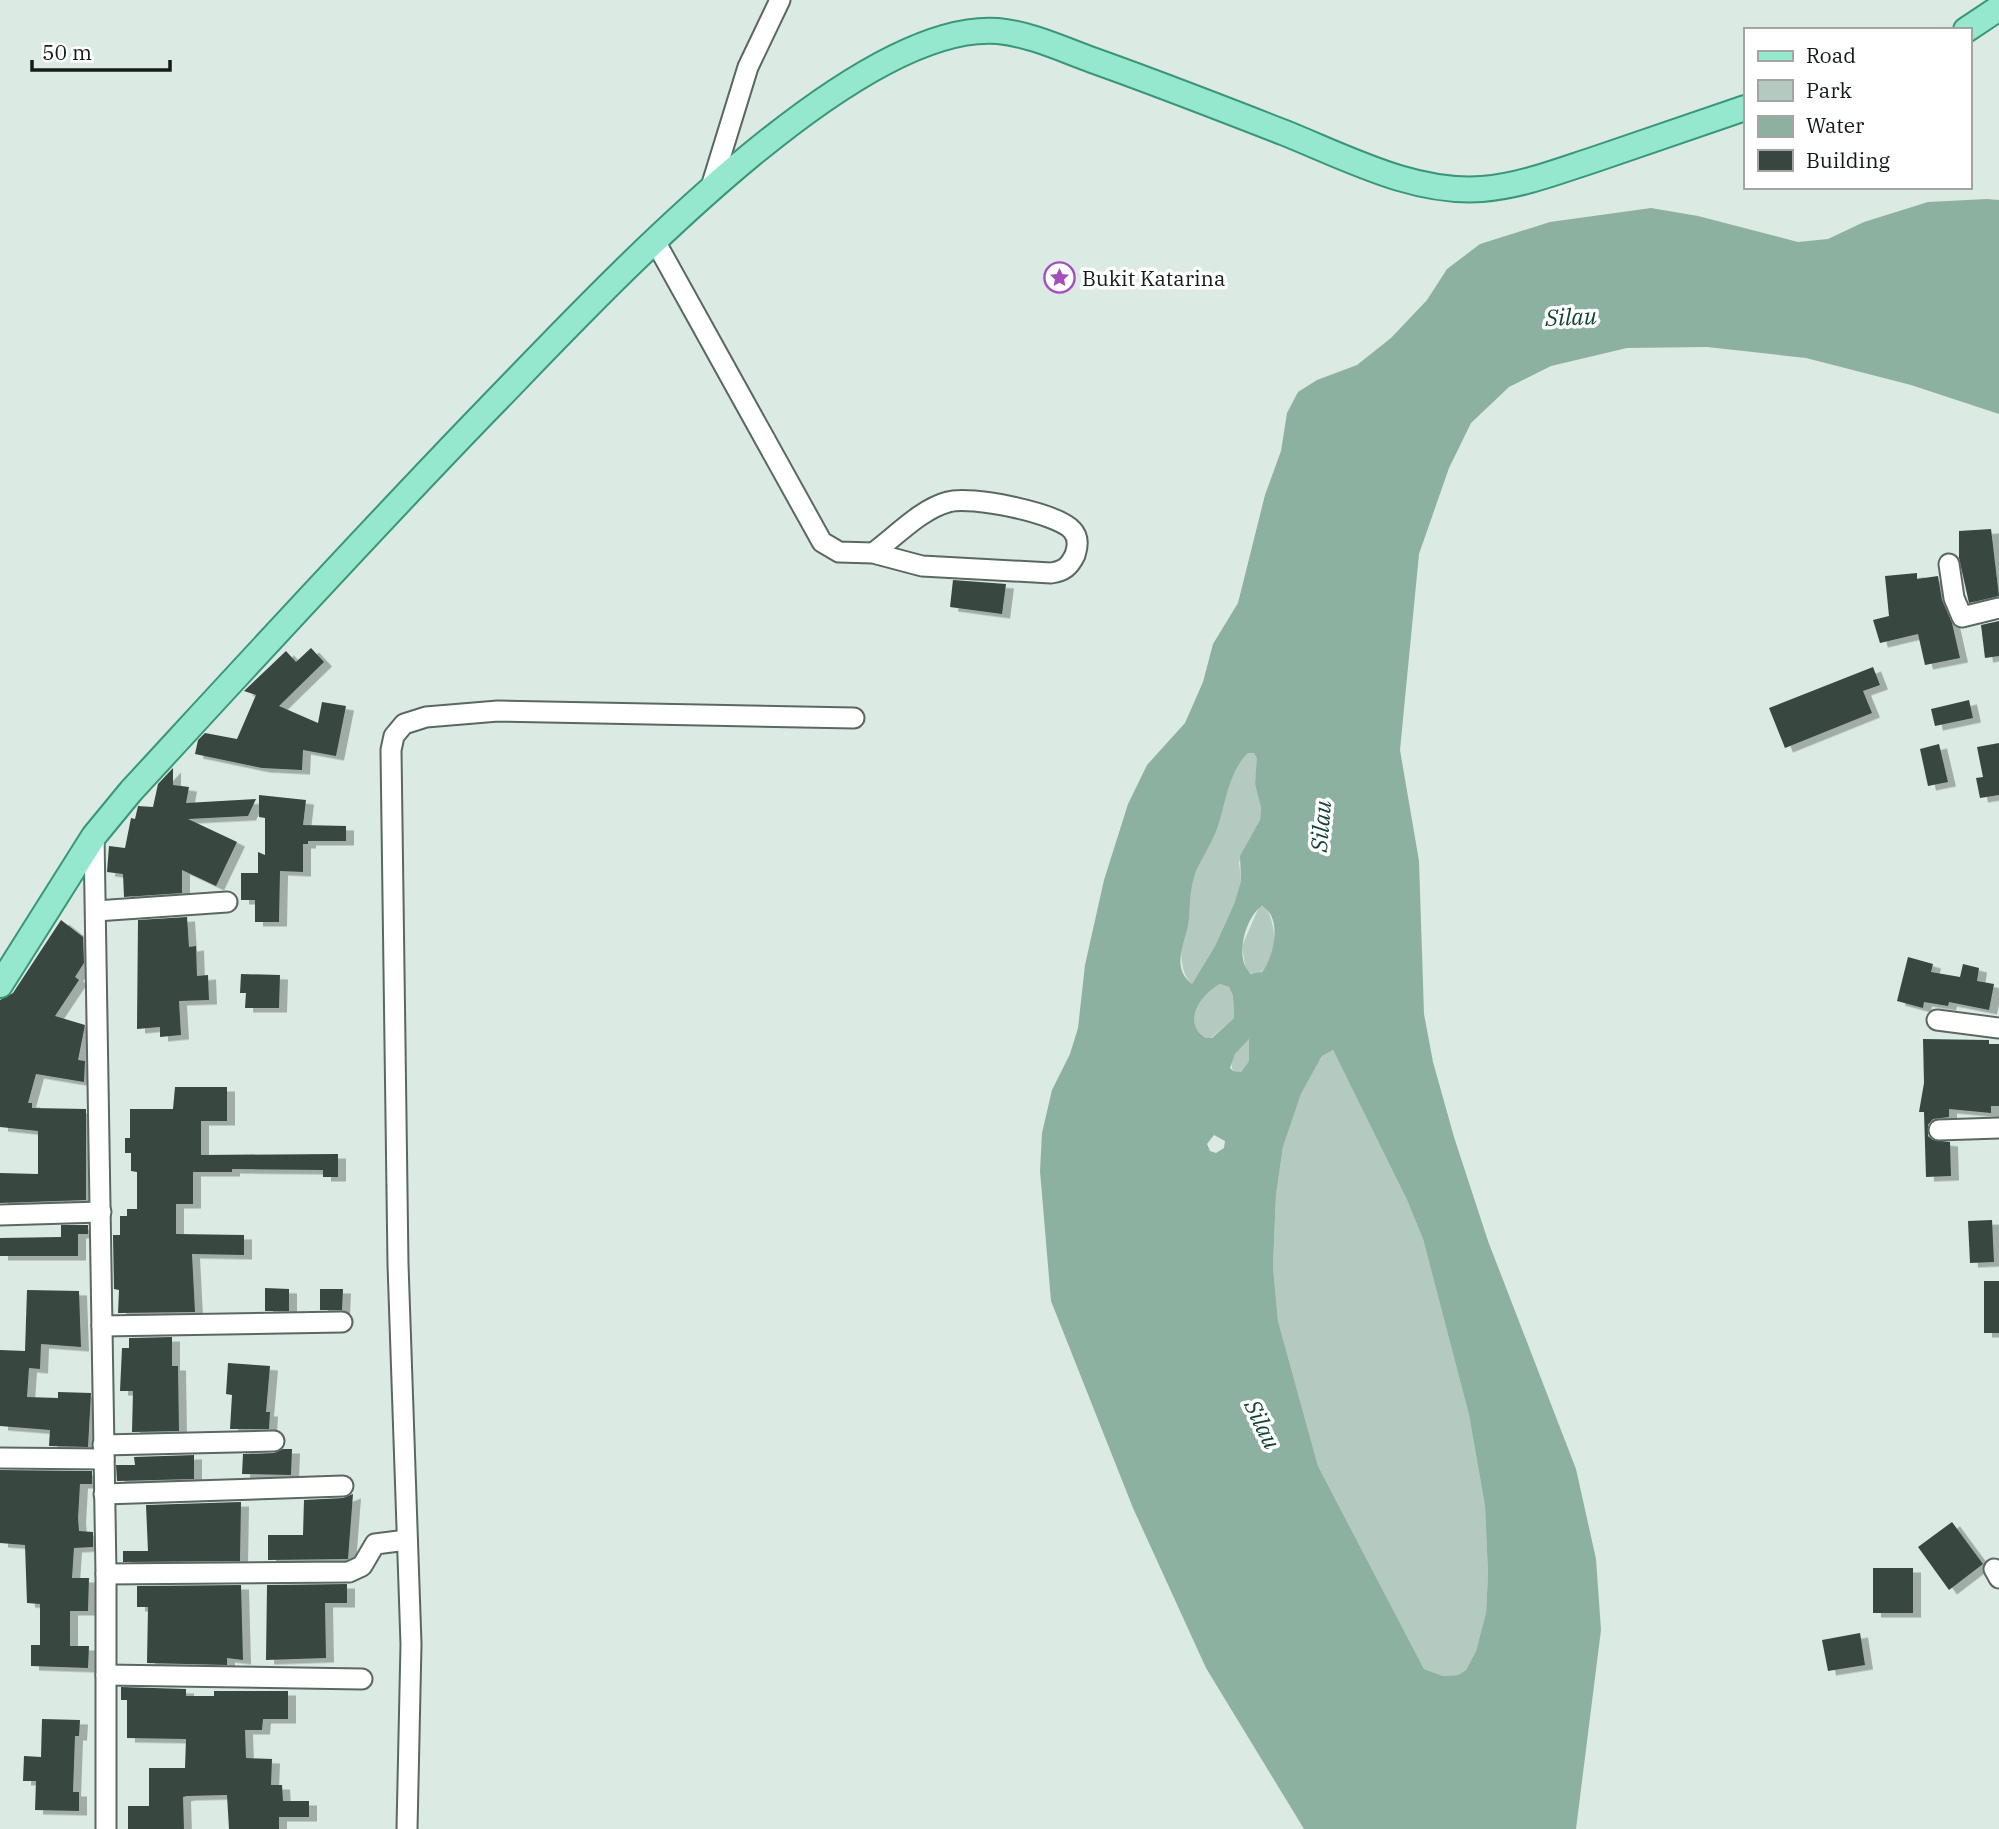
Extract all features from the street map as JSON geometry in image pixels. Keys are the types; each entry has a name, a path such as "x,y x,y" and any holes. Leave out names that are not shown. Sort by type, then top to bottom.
{"main road":[{"path":"1969,28 1999,8"},
{"path":"0,985 94,836 139,783 370,531 711,187 848,85 915,48 943,36 972,30 1004,31 1043,42 1385,173 1423,185 1456,189 1512,184 1744,108"}],"street":[{"path":"711,187 748,67 780,0"},
{"path":"655,241 822,542 839,552 873,553 922,566 1051,573 1062,571 1070,564 1077,539 1074,532 1059,521 981,500 962,499 934,508 873,553"},
{"path":"1949,564 1954,598 1962,617 1999,608"},
{"path":"407,1829 411,1644 398,1236 391,750 394,736 404,724 426,717 498,711 854,718"},
{"path":"94,836 106,1574 106,1829"},
{"path":"96,911 227,902"},
{"path":"1937,1020 1999,1028"},
{"path":"1939,1130 1999,1128"},
{"path":"0,1214 101,1212"},
{"path":"102,1326 342,1322"},
{"path":"0,1458 274,1441"},
{"path":"104,1494 343,1486"},
{"path":"106,1574 349,1572 362,1566 375,1544 407,1539"},
{"path":"106,1675 362,1679"}],"green space":[{"path":"1248,753 1254,753 1258,758 1255,784 1261,808 1260,820 1239,862 1241,881 1234,904 1215,946 1192,984 1185,975 1181,947 1188,896 1196,871 1216,832 1231,780"},
{"path":"1259,907 1266,907 1270,915 1274,944 1269,962 1256,975 1246,971 1242,946"},
{"path":"1220,984 1229,987 1233,996 1234,1018 1211,1038 1206,1038 1195,1025 1196,1009 1206,995"},
{"path":"1249,1039 1249,1061 1241,1072 1233,1071 1235,1053"},
{"path":"1333,1050 1407,1200 1423,1239 1469,1415 1485,1506 1488,1574 1486,1614 1476,1651 1466,1670 1458,1675 1443,1676 1424,1669 1318,1466 1278,1321 1273,1267 1276,1195 1283,1147 1301,1094 1322,1056"}],"water":[{"name":"Silau","path":"1999,200 1999,414 1911,385 1806,358 1707,347 1627,348 1551,366 1509,387 1471,423 1449,468 1419,554 1400,750 1419,861 1424,1014 1433,1062 1454,1137 1488,1241 1576,1469 1596,1559 1601,1630 1576,1829 1304,1829 1206,1668 1133,1508 1051,1301 1040,1171 1042,1133 1052,1090 1070,1054 1078,1028 1085,965 1104,880 1128,804 1147,765 1185,723 1203,682 1213,644 1238,603 1265,495 1281,451 1287,413 1298,392 1317,380 1357,365 1391,338 1427,300 1447,269 1480,244 1550,222 1651,208 1698,216 1798,242 1828,239 1864,222 1928,202","holes":["1248,753 1254,753 1257,758 1255,784 1261,808 1260,820 1240,856 1241,881 1234,904 1215,946 1192,984 1185,977 1180,962 1193,883 1196,871 1216,832 1231,780","1262,906 1269,911 1274,928 1270,957 1262,972 1251,974 1246,967 1242,949 1251,919","1220,984 1229,987 1233,996 1234,1018 1212,1038 1206,1038 1195,1025 1196,1009 1206,995","1249,1039 1249,1061 1241,1072 1230,1068 1235,1054","1333,1050 1407,1200 1423,1239 1469,1415 1485,1506 1488,1574 1486,1613 1476,1651 1466,1670 1458,1675 1443,1676 1424,1669 1318,1466 1278,1321 1273,1267 1276,1195 1283,1147 1301,1094 1322,1056","1214,1135 1225,1141 1224,1148 1216,1153 1210,1151 1207,1144"]}],"building":[{"path":"1991,529 1999,596 1969,603 1959,558 1959,531"},
{"path":"1917,573 1917,579 1938,576 1942,600 1952,623 1960,658 1925,665 1918,634 1880,643 1873,620 1889,616 1885,576"},
{"path":"953,580 1006,584 1002,614 950,607"},
{"path":"1999,621 1999,656 1985,658 1981,625"},
{"path":"311,648 324,662 279,706 318,723 322,702 346,706 336,756 303,750 302,770 262,768 195,754 198,740 205,733 237,739 256,695 244,691 286,651 296,662"},
{"path":"1873,667 1880,685 1863,691 1872,713 1785,748 1769,708"},
{"path":"1969,700 1973,718 1935,726 1931,709"},
{"path":"1999,743 1999,795 1980,798 1976,778 1983,777 1977,747"},
{"path":"1939,744 1948,782 1928,786 1920,749"},
{"path":"173,768 173,785 189,787 186,803 256,799 248,816 188,819 237,842 216,886 182,870 182,893 124,897 123,874 107,872 109,846 125,848 131,818 135,819 138,806 153,807 158,784"},
{"path":"259,795 306,800 303,825 346,826 346,841 308,841 308,844 303,844 303,872 280,871 279,922 255,922 255,900 241,900 241,873 258,873 258,852 265,855 265,818 259,817"},
{"path":"187,917 189,947 196,946 197,976 208,975 209,1000 179,1001 181,1035 160,1037 160,1027 137,1029 138,920"},
{"path":"61,920 83,937 84,963 75,977 79,980 55,1016 85,1025 78,1060 85,1061 84,1082 36,1074 28,1103 32,1103 32,1108 86,1109 86,1200 0,1203 0,1173 38,1174 38,1131 0,1127 0,1000 13,993"},
{"path":"1908,957 1933,964 1931,972 1960,977 1963,964 1979,968 1977,981 1994,984 1989,1010 1949,1002 1948,1006 1924,1002 1923,1008 1897,1001"},
{"path":"241,974 280,975 279,1008 245,1008 246,993 240,993"},
{"path":"1923,1039 1989,1040 1989,1044 1999,1044 1999,1106 1991,1106 1991,1113 1949,1109 1949,1117 1933,1119 1928,1125 1928,1136 1933,1140 1950,1142 1951,1176 1926,1177 1924,1112 1919,1112 1924,1083"},
{"path":"175,1087 227,1087 227,1121 201,1121 201,1155 338,1154 338,1177 323,1177 323,1170 232,1169 232,1172 193,1172 193,1204 176,1204 176,1234 244,1235 244,1255 192,1254 195,1312 118,1313 119,1290 114,1289 113,1235 120,1235 120,1216 127,1216 127,1209 137,1209 137,1172 131,1171 131,1153 125,1153 125,1138 130,1138 130,1109 173,1109"},
{"path":"1992,1220 1994,1262 1970,1263 1968,1221"},
{"path":"61,1225 88,1225 88,1234 78,1234 78,1256 0,1256 0,1238 61,1237"},
{"path":"1984,1281 1999,1281 1999,1333 1984,1333"},
{"path":"265,1288 289,1289 289,1311 265,1311"},
{"path":"320,1289 343,1289 342,1310 320,1310"},
{"path":"27,1290 79,1291 81,1347 41,1344 40,1369 29,1368 27,1397 58,1398 58,1392 91,1393 88,1447 49,1446 50,1430 0,1426 0,1350 25,1351"},
{"path":"172,1337 172,1366 178,1366 179,1431 132,1432 133,1391 120,1391 122,1348 129,1348 129,1338"},
{"path":"228,1363 270,1366 266,1412 270,1412 269,1429 230,1429 232,1395 226,1394"},
{"path":"292,1449 291,1475 242,1474 243,1454 274,1453"},
{"path":"194,1455 194,1479 117,1481 116,1465 135,1465 134,1457"},
{"path":"0,1470 92,1471 92,1484 80,1484 78,1518 79,1531 93,1532 93,1547 74,1548 72,1578 89,1578 88,1611 70,1611 70,1646 89,1646 88,1668 31,1666 31,1645 40,1645 40,1604 27,1603 25,1545 0,1543"},
{"path":"353,1494 348,1559 268,1560 268,1535 303,1535 304,1500 343,1498"},
{"path":"241,1502 240,1561 123,1562 123,1551 148,1551 146,1505"},
{"path":"1952,1522 1983,1564 1949,1590 1918,1547"},
{"path":"1873,1568 1913,1568 1913,1613 1873,1613"},
{"path":"347,1584 347,1603 325,1603 326,1658 266,1660 267,1585"},
{"path":"241,1585 243,1660 227,1658 227,1665 147,1663 148,1607 137,1607 137,1586"},
{"path":"1860,1633 1865,1665 1828,1671 1822,1640"},
{"path":"121,1687 186,1689 186,1696 214,1696 214,1691 288,1691 288,1719 263,1719 262,1730 245,1730 246,1758 272,1759 271,1785 282,1785 283,1801 309,1801 309,1817 279,1817 279,1829 229,1829 227,1795 187,1796 183,1797 184,1829 128,1829 128,1806 149,1806 149,1768 185,1768 186,1739 127,1738 127,1700 121,1700"},
{"path":"42,1719 80,1720 79,1736 75,1736 73,1792 79,1792 79,1811 35,1810 36,1781 23,1781 24,1756 41,1757"}],"place":[{"name":"Bukit Katarina","path":"1059,278"}]}
